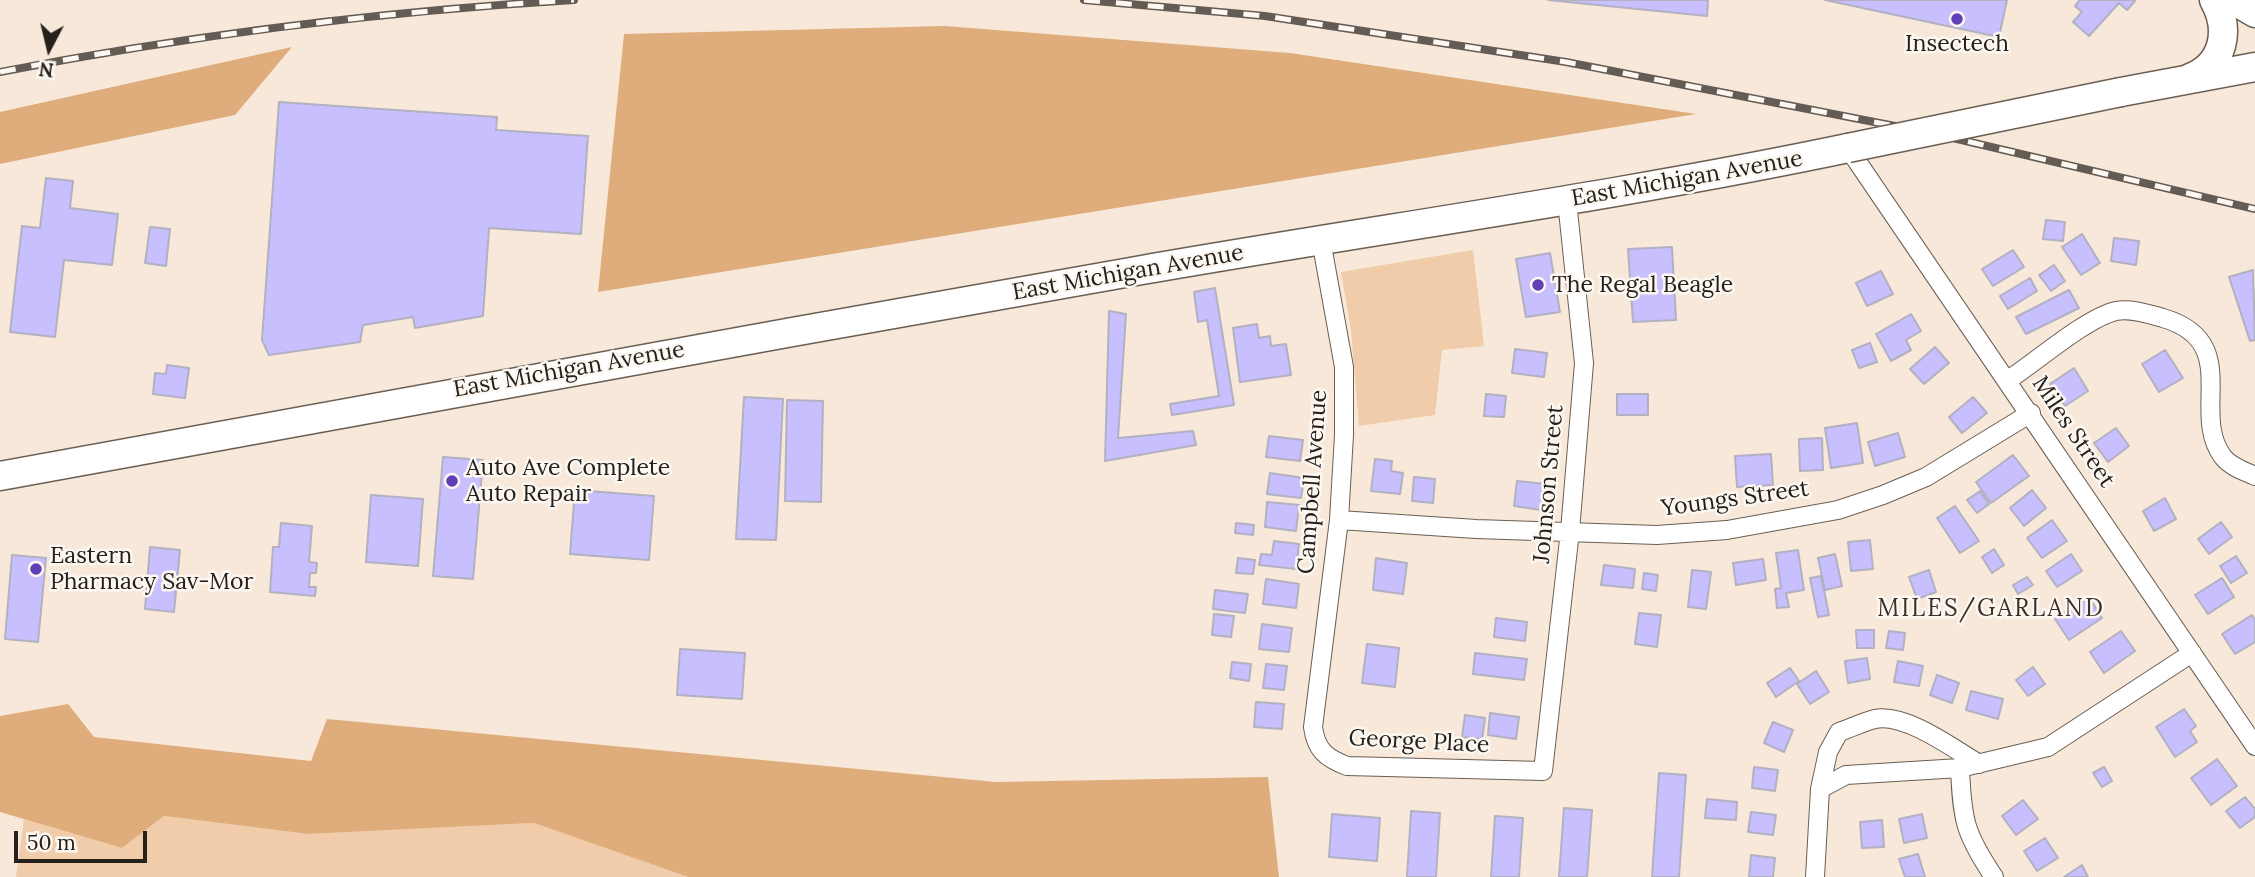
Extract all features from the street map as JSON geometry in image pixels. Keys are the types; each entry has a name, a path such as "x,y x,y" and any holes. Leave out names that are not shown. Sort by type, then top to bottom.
{"main road":[{"path":"2188,79 2203,73 2221,50 2224,29 2221,12 2214,0"},
{"path":"2233,0 2255,13"},
{"name":"East Michigan Avenue","path":"0,476 471,387 1321,240 1708,178 2121,92 2255,67"}],"street":[{"name":"Miles Street","path":"1848,148 2031,413 2255,746"},
{"name":"Johnson Street","path":"1543,771 1570,531 1584,363 1583,323 1567,201"},
{"name":"Campbell Avenue","path":"1313,727 1339,520 1344,435 1344,366 1321,240"},
{"path":"2008,380 2097,319 2117,311 2144,313 2180,323 2203,345 2210,363 2213,427 2222,457 2237,469 2255,476"},
{"name":"Youngs Street","path":"1339,520 1476,529 1657,535 1727,530 1838,509 1926,477 2031,413"},
{"path":"1821,789 1846,775 1960,768 2048,747 2192,653"},
{"path":"1815,877 1821,789 1828,752 1839,732 1878,719 1906,724 1932,735 1979,764"},
{"name":"George Place","path":"1313,727 1315,744 1328,759 1347,766 1543,771"},
{"path":"1960,768 1962,813 1971,842 1994,877"}],"shaded area":[{"path":"945,26 1290,53 1696,114 598,292 624,34"},
{"path":"292,47 235,115 0,164 0,112"},
{"path":"1473,250 1484,346 1442,350 1435,415 1359,426 1351,330 1341,272"},
{"path":"68,704 94,737 311,761 327,719 996,782 1268,777 1279,877 688,877 534,823 308,834 164,816 122,848 0,812 0,716"},
{"path":"164,816 308,834 534,823 688,877 16,877 24,819 122,848"}],"building":[{"path":"1548,0 1708,0 1707,16"},
{"name":"Insectech","path":"1825,0 2007,0 1999,37"},
{"path":"2080,0 2135,1 2127,10 2119,3 2089,36 2073,22 2082,12 2075,6"},
{"path":"279,102 497,117 496,130 588,136 581,234 489,228 483,316 415,328 413,317 363,325 360,342 269,355 262,340"},
{"path":"46,178 73,181 70,208 118,214 112,265 64,260 55,337 10,332 22,226 40,228"},
{"path":"2046,220 2065,222 2063,241 2043,239"},
{"path":"150,227 170,229 166,266 145,263"},
{"path":"2082,234 2100,263 2081,275 2062,247"},
{"path":"2114,238 2139,241 2136,265 2111,261"},
{"path":"1672,247 1676,320 1633,322 1628,249"},
{"path":"2013,250 2024,267 1993,286 1982,269"},
{"name":"The Regal Beagle","path":"1550,253 1560,312 1526,317 1516,259"},
{"path":"2054,265 2065,281 2051,291 2039,275"},
{"path":"2253,270 2255,340 2250,341 2229,277"},
{"path":"1881,271 1893,294 1867,306 1856,283"},
{"path":"2030,278 2037,291 2008,309 2000,296"},
{"path":"1215,288 1234,405 1172,415 1170,404 1219,396 1207,320 1198,322 1194,292"},
{"path":"2069,290 2079,308 2026,334 2016,317"},
{"path":"1109,311 1126,314 1118,438 1193,431 1196,445 1105,461"},
{"path":"1911,314 1921,331 1906,340 1911,350 1891,361 1876,334"},
{"path":"1257,324 1259,338 1270,336 1271,346 1286,344 1291,375 1240,382 1233,328"},
{"path":"1870,343 1877,362 1859,368 1852,350"},
{"path":"1935,347 1949,363 1924,384 1910,369"},
{"path":"1515,349 1547,353 1544,377 1512,373"},
{"path":"2165,350 2183,378 2159,392 2142,364"},
{"path":"167,365 189,368 185,398 153,394 155,373 166,374"},
{"path":"2074,368 2088,391 2065,406 2050,384"},
{"path":"1486,394 1506,396 1504,417 1484,416"},
{"path":"1617,394 1648,394 1648,415 1617,415"},
{"path":"744,397 783,399 776,540 736,539"},
{"path":"1973,397 1987,413 1962,433 1949,417"},
{"path":"787,400 823,401 821,502 785,501"},
{"path":"1857,423 1863,463 1831,468 1825,428"},
{"path":"2116,428 2129,446 2108,462 2094,443"},
{"path":"1898,433 1905,457 1875,466 1868,442"},
{"path":"1269,436 1303,440 1300,461 1266,457"},
{"path":"1822,438 1823,470 1800,471 1799,439"},
{"path":"1771,454 1773,485 1737,487 1735,456"},
{"path":"2013,455 2029,476 1991,503 1976,482"},
{"path":"443,457 483,460 473,579 433,576"},
{"path":"1375,459 1392,461 1391,471 1403,473 1400,494 1371,491"},
{"path":"1270,473 1304,478 1301,498 1267,494"},
{"path":"1414,477 1435,479 1433,503 1412,501"},
{"path":"1517,481 1545,484 1541,510 1514,506"},
{"path":"575,490 654,496 649,560 570,554"},
{"path":"2032,490 2046,508 2024,526 2010,508"},
{"path":"1980,491 1989,504 1977,513 1967,500"},
{"path":"371,495 423,499 418,566 366,562"},
{"path":"2165,498 2176,519 2154,531 2143,511"},
{"path":"1267,502 1299,505 1296,531 1265,527"},
{"path":"1955,506 1979,541 1960,553 1937,518"},
{"path":"2052,520 2067,541 2042,558 2027,538"},
{"path":"2221,522 2232,537 2209,554 2198,539"},
{"path":"281,523 312,526 309,562 317,563 316,573 310,573 309,587 316,587 315,596 270,592 273,547 279,547"},
{"path":"1236,523 1254,525 1253,535 1235,533"},
{"path":"1870,540 1873,569 1851,571 1848,542"},
{"path":"1274,541 1299,544 1296,569 1259,565 1261,554 1272,555"},
{"path":"150,547 180,550 174,612 145,609"},
{"path":"1994,549 2004,565 1992,573 1982,557"},
{"path":"1798,550 1804,590 1786,593 1789,607 1777,608 1775,589 1781,588 1776,553"},
{"path":"1835,554 1842,586 1825,590 1818,558"},
{"path":"2071,554 2082,571 2057,587 2046,571"},
{"path":"12,555 46,558 38,642 5,639"},
{"path":"2236,556 2247,573 2231,583 2220,566"},
{"path":"1238,558 1255,560 1253,574 1236,573"},
{"path":"1376,558 1407,563 1403,594 1373,590"},
{"path":"1763,559 1766,580 1736,585 1733,563"},
{"path":"1604,565 1635,569 1633,588 1601,585"},
{"path":"1692,570 1711,572 1706,609 1688,607"},
{"path":"1929,570 1936,592 1917,599 1909,577"},
{"path":"1644,573 1658,575 1656,591 1642,589"},
{"path":"1821,576 1829,615 1818,617 1810,578"},
{"path":"2027,577 2033,585 2018,594 2013,585"},
{"path":"2222,578 2234,597 2208,614 2195,595"},
{"path":"1266,579 1299,584 1296,608 1263,604"},
{"path":"1215,590 1248,594 1245,613 1213,609"},
{"path":"2089,597 2102,618 2069,640 2055,619"},
{"path":"1639,613 1661,615 1657,647 1635,644"},
{"path":"1214,614 1234,616 1231,637 1212,635"},
{"path":"2252,615 2255,620 2255,642 2235,654 2222,634"},
{"path":"1496,618 1527,622 1525,641 1494,637"},
{"path":"1262,624 1292,628 1289,652 1259,649"},
{"path":"1856,630 1874,630 1874,648 1857,648"},
{"path":"1889,631 1905,633 1903,650 1886,648"},
{"path":"2121,631 2135,651 2104,673 2090,652"},
{"path":"1367,644 1399,648 1395,687 1362,683"},
{"path":"680,649 745,653 742,699 677,695"},
{"path":"1475,653 1527,659 1524,680 1473,674"},
{"path":"1867,658 1870,679 1848,683 1845,661"},
{"path":"1898,661 1923,666 1919,686 1894,682"},
{"path":"1232,662 1251,664 1249,681 1230,678"},
{"path":"1266,664 1287,666 1284,690 1263,688"},
{"path":"2033,667 2045,684 2028,696 2016,680"},
{"path":"1790,668 1799,681 1776,697 1767,683"},
{"path":"1816,671 1829,692 1810,704 1797,684"},
{"path":"1937,675 1959,683 1952,703 1930,695"},
{"path":"1971,691 2003,699 1998,719 1966,710"},
{"path":"1256,702 1284,704 1282,729 1254,727"},
{"path":"2184,709 2196,726 2190,731 2197,742 2175,757 2156,727"},
{"path":"1490,713 1519,717 1516,739 1488,735"},
{"path":"1465,715 1485,718 1482,739 1462,737"},
{"path":"1773,722 1793,730 1784,752 1764,743"},
{"path":"2217,759 2237,786 2211,805 2191,778"},
{"path":"1754,767 1778,770 1775,791 1752,788"},
{"path":"2104,767 2112,781 2102,787 2093,773"},
{"path":"1659,773 1686,775 1679,877 1652,877"},
{"path":"2245,797 2255,809 2255,817 2240,828 2226,811"},
{"path":"1707,799 1737,802 1736,820 1705,818"},
{"path":"2023,800 2038,819 2016,835 2002,816"},
{"path":"1564,808 1592,810 1587,877 1559,877"},
{"path":"1411,811 1440,813 1436,877 1407,877"},
{"path":"1751,812 1776,815 1773,835 1748,832"},
{"path":"1332,814 1380,818 1377,861 1329,857"},
{"path":"1922,814 1927,838 1904,843 1899,819"},
{"path":"1495,816 1523,818 1519,877 1491,877"},
{"path":"1882,820 1884,847 1862,848 1860,822"},
{"path":"2045,838 2058,858 2037,871 2024,851"},
{"path":"1918,854 1925,877 1905,877 1899,859"},
{"path":"1751,855 1775,858 1773,877 1749,877"},
{"path":"2082,865 2088,877 2064,877"}],"railway":[{"path":"0,72 213,36 359,18 574,0"},
{"path":"1084,0 1265,16 1566,62 1936,134 2255,209"}],"place":[{"name":"Insectech","path":"1957,19"},
{"name":"The Regal Beagle","path":"1538,285"},
{"name":"Auto Ave Complete Auto Repair","path":"452,481"},
{"name":"Eastern Pharmacy Sav-Mor","path":"36,569"}],"district":[{"name":"MILES/GARLAND","path":"1991,609"}]}
